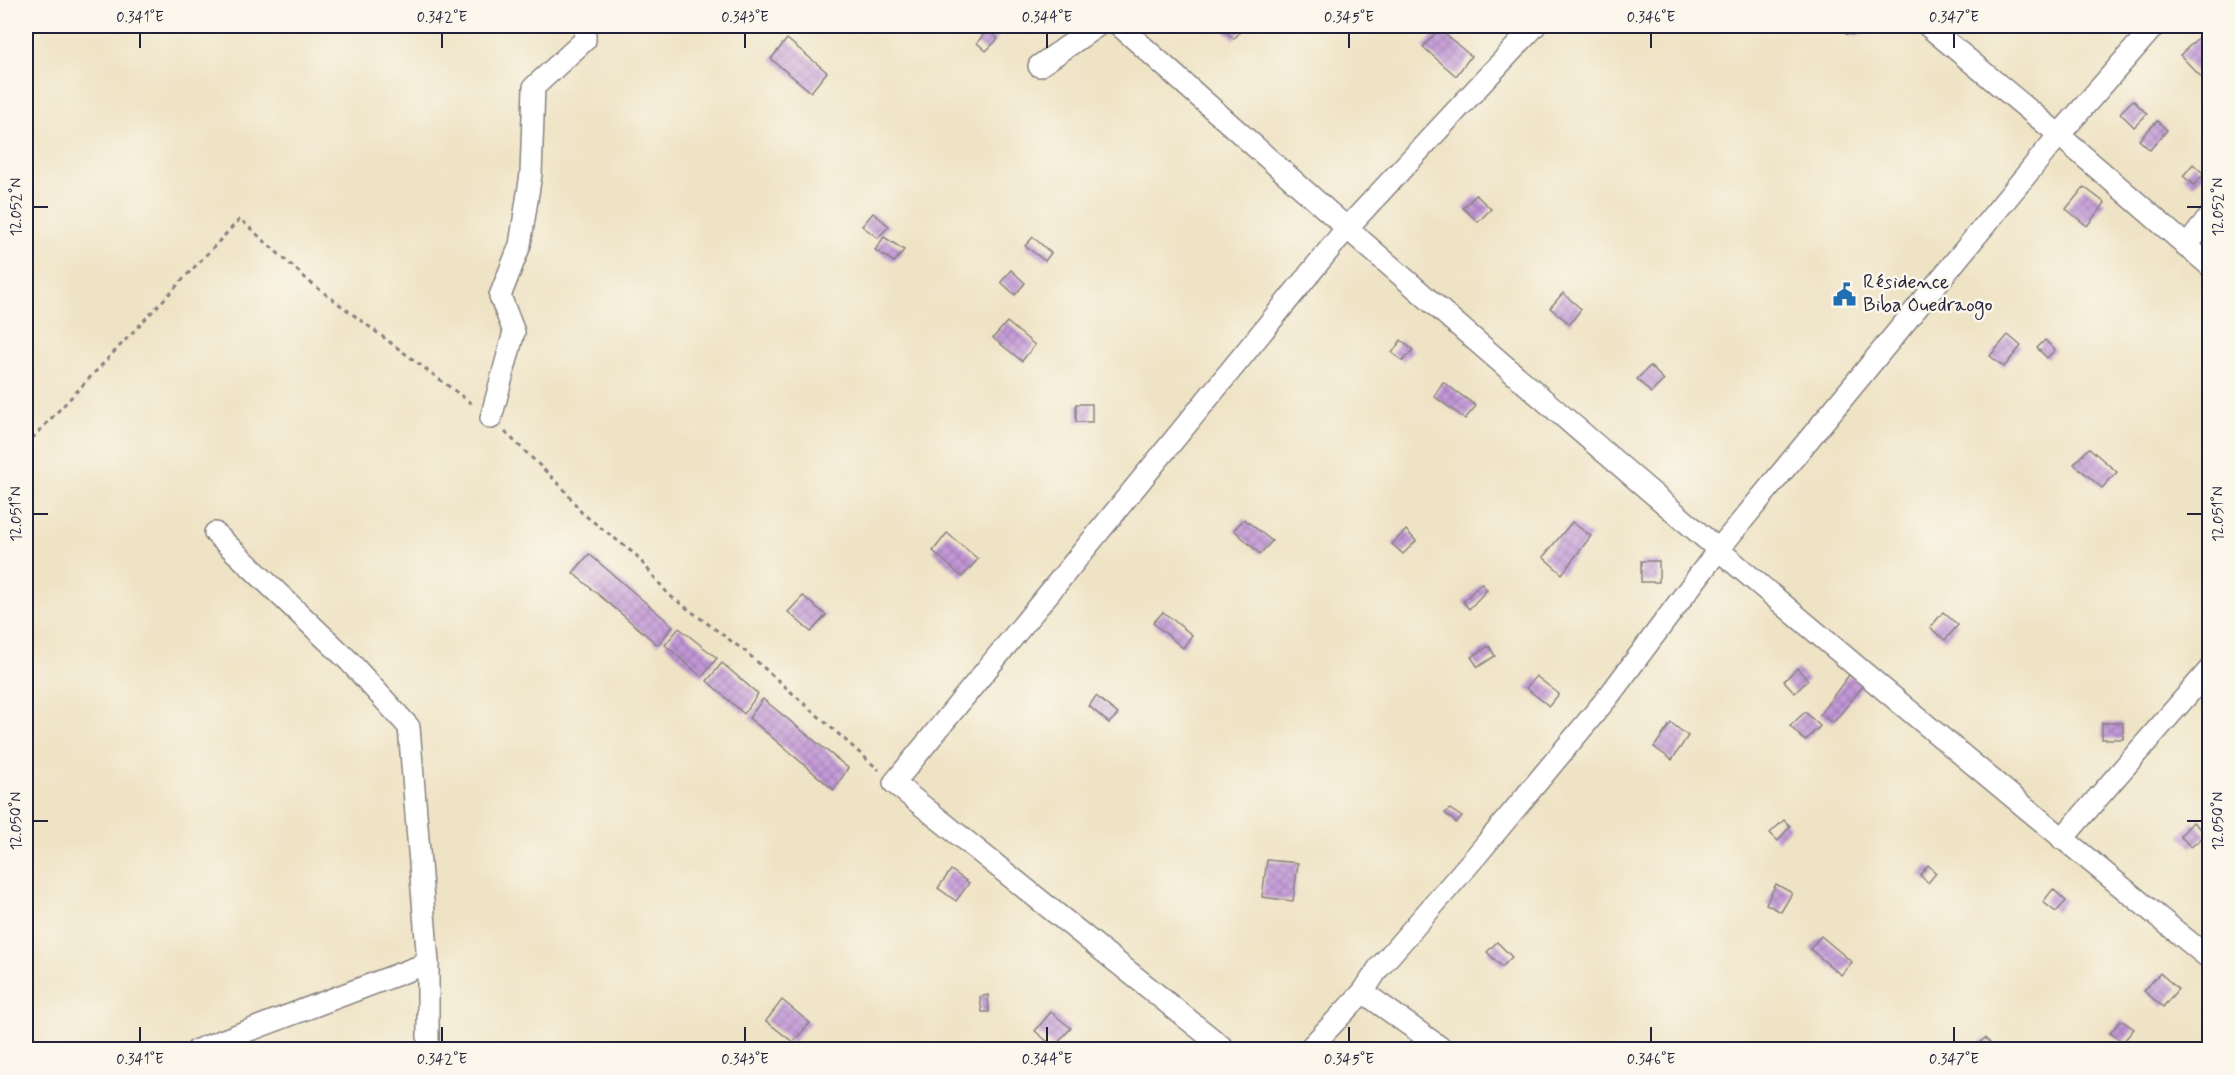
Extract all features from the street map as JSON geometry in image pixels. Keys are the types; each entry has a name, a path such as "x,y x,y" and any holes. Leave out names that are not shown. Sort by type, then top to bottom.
{"street":[{"path":"491,418 514,332 500,296 520,245 531,174 534,87 585,40 585,26"},
{"path":"1039,66 1097,26"},
{"path":"1120,26 1346,229 1718,550 2062,838 2210,958"},
{"path":"1226,1050 894,783 1346,229 1535,26"},
{"path":"1928,26 2059,135 2210,266"},
{"path":"1308,1050 1363,992 1378,969 1460,876 1608,697 1718,550 2059,135 2154,26"},
{"path":"2186,247 2210,216"},
{"path":"215,533 349,661 408,727 428,963 428,1050"},
{"path":"2062,838 2210,669"},
{"path":"196,1050 428,963"},
{"path":"1363,992 1444,1050"}],"path":[{"path":"26,445 240,219 311,283 491,418 563,488 582,513 636,555 669,595 746,652 894,783"}],"building":[{"path":"1219,26 1242,26 1244,27 1234,39"},
{"path":"1847,26 1860,27 1859,35 1846,34"},
{"path":"988,29 998,39 986,51 977,43"},
{"path":"1439,29 1471,56 1456,76 1423,47"},
{"path":"2201,35 2210,44 2210,79 2206,82 2180,55"},
{"path":"787,39 827,72 811,92 771,59"},
{"path":"2133,100 2147,114 2134,127 2120,113"},
{"path":"2157,121 2167,130 2150,150 2139,140"},
{"path":"2193,164 2204,174 2194,185 2183,176"},
{"path":"2084,187 2105,203 2087,226 2066,209"},
{"path":"1476,195 1491,209 1478,222 1463,208"},
{"path":"873,213 889,226 878,238 862,226"},
{"path":"884,237 904,250 894,262 875,250"},
{"path":"1033,237 1051,253 1045,261 1025,246"},
{"path":"1011,270 1025,283 1015,295 1001,282"},
{"path":"1563,293 1581,309 1570,324 1550,308"},
{"path":"1007,322 1035,345 1022,361 993,338"},
{"path":"2008,335 2021,346 2004,367 1990,356"},
{"path":"1401,340 1413,350 1403,361 1392,353"},
{"path":"2045,340 2055,350 2047,358 2037,348"},
{"path":"1650,366 1664,380 1651,393 1637,379"},
{"path":"1443,382 1476,406 1465,419 1434,396"},
{"path":"1076,404 1092,404 1092,422 1076,422"},
{"path":"2089,448 2117,472 2102,488 2074,464"},
{"path":"1244,519 1272,541 1260,554 1234,530"},
{"path":"1572,522 1591,536 1562,574 1543,557"},
{"path":"1406,530 1416,541 1403,554 1392,544"},
{"path":"947,533 978,559 962,577 933,551"},
{"path":"589,554 673,626 658,645 573,573"},
{"path":"1641,561 1659,561 1659,582 1641,582"},
{"path":"1481,583 1487,590 1469,609 1463,602"},
{"path":"803,596 826,615 811,632 788,612"},
{"path":"1163,612 1192,635 1183,648 1153,623"},
{"path":"1943,612 1958,625 1945,640 1930,628"},
{"path":"679,628 717,658 702,677 665,645"},
{"path":"1489,646 1495,656 1478,667 1471,657"},
{"path":"722,663 758,694 744,714 707,681"},
{"path":"1797,668 1808,680 1795,693 1784,681"},
{"path":"1849,675 1864,685 1833,723 1820,714"},
{"path":"1536,676 1559,694 1549,706 1526,688"},
{"path":"1096,696 1118,714 1109,723 1089,706"},
{"path":"763,699 848,768 834,790 749,718"},
{"path":"1805,712 1820,726 1805,741 1790,726"},
{"path":"1671,723 1688,736 1672,760 1654,747"},
{"path":"2102,723 2123,723 2123,739 2102,739"},
{"path":"1450,809 1462,817 1456,823 1445,813"},
{"path":"1784,820 1790,826 1778,841 1770,833"},
{"path":"2193,822 2206,835 2191,847 2180,836"},
{"path":"1267,860 1298,863 1293,901 1262,897"},
{"path":"1928,865 1936,873 1928,883 1920,875"},
{"path":"951,870 969,883 956,901 938,888"},
{"path":"1776,884 1792,893 1781,912 1766,904"},
{"path":"2053,889 2066,901 2056,912 2043,902"},
{"path":"1821,936 1852,962 1841,975 1810,949"},
{"path":"1497,942 1512,957 1502,967 1487,952"},
{"path":"2160,973 2178,989 2163,1007 2144,991"},
{"path":"988,995 989,1012 982,1012 980,997"},
{"path":"782,1000 810,1023 793,1042 766,1021"},
{"path":"1051,1012 1071,1028 1054,1047 1035,1031"},
{"path":"2121,1020 2134,1029 2123,1042 2110,1033"},
{"path":"1985,1038 1997,1050 1971,1050"}],"place":[{"name":"Résidence Biba Ouedraogo","path":"1845,294"}]}
